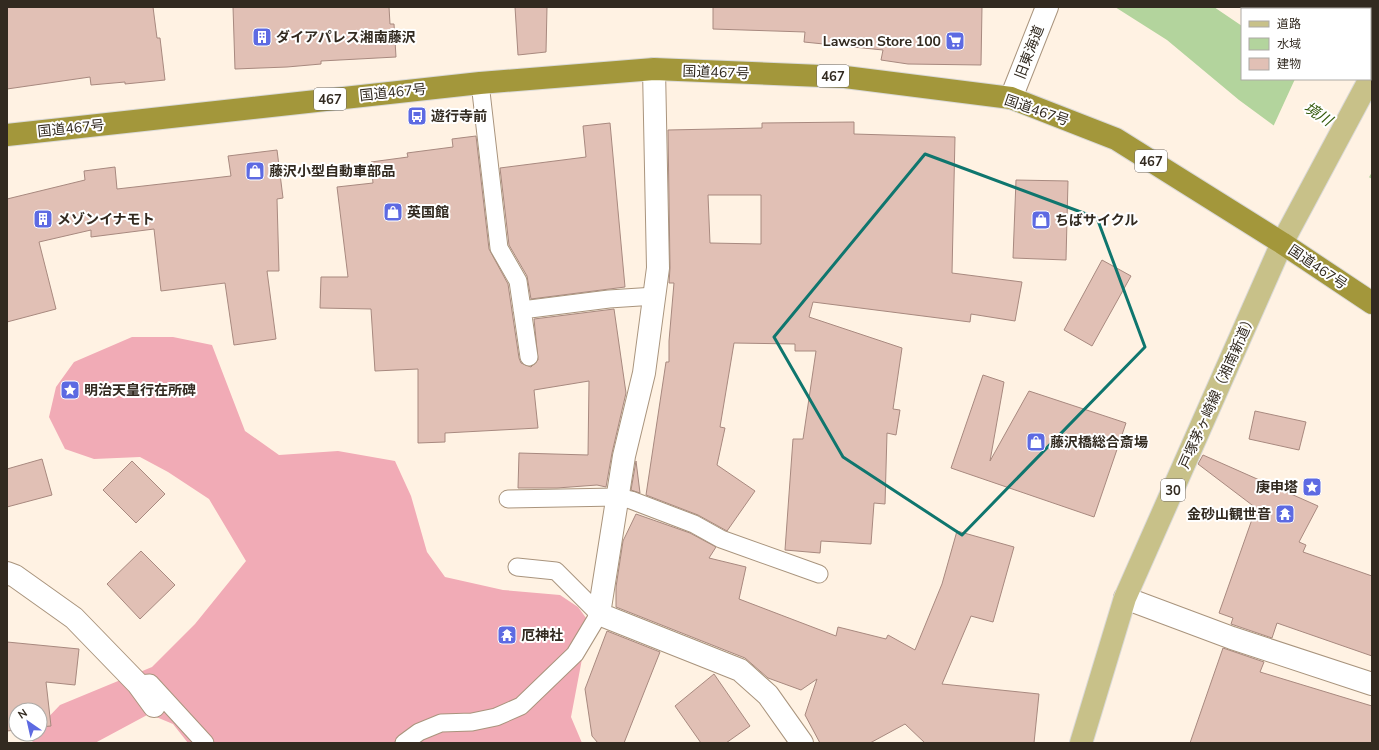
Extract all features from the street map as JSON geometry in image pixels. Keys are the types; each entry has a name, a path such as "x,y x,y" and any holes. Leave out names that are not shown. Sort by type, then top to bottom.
{"highway":[{"name":"国道467号","path":"7,135 480,83 654,69 845,77 1011,98 1116,139 1282,243 1372,303"}],"main road":[{"name":"30","path":"1282,243 1369,80"},
{"name":"戸塚茅ヶ崎線（湘南新道）","path":"1081,743 1125,598 1282,243"}],"street":[{"name":"旧東海道","path":"1011,98 1047,7"},
{"path":"654,69 658,268 644,373 624,456 599,614 740,670 768,695 802,743"},
{"path":"7,573 15,576 74,618 138,684 154,706"},
{"path":"1125,598 1240,640 1372,684"}],"lane":[{"path":"480,83 499,248 518,281 529,357"},
{"path":"522,310 609,298 655,296"},
{"path":"508,499 617,497 631,500 694,524 721,539 819,574"},
{"path":"404,743 419,732 441,723 472,722 496,717 520,706 575,654 599,614 556,571 517,567"},
{"path":"138,684 150,684 205,743"}],"highlighted area":[{"path":"925,154 1097,218 1145,347 962,535 843,457 774,337"}],"shaded area":[{"path":"132,337 173,337 212,345 245,431 279,455 338,451 395,461 411,496 427,552 445,577 503,590 560,595 578,607 589,622 571,717 582,743 188,743 173,724 149,714 95,743 32,743 48,742 48,718 60,705 152,667 195,624 246,561 209,499 168,472 140,457 94,459 65,449 49,417 56,387 74,362"}],"water":[{"name":"境川","path":"1115,7 1214,7 1241,25 1241,80 1322,80 1372,115 1372,179 1339,159 1296,142 1239,100 1167,40"}],"pier":[{"path":"1295,80 1325,80 1372,112 1372,172 1368,179 1339,161 1295,144 1273,127"}],"building":[{"path":"7,7 153,7 157,38 160,38 165,80 125,84 125,82 91,85 90,77 7,89"},
{"path":"233,7 389,7 390,24 394,24 396,57 321,61 321,64 287,67 235,69"},
{"path":"515,7 547,7 546,52 518,55"},
{"path":"713,7 982,7 981,65 908,64 881,60 883,50 804,42 805,32 713,29"},
{"path":"854,122 854,134 955,137 952,273 1022,282 1015,321 971,314 970,322 813,302 809,317 902,348 893,409 900,410 896,435 887,433 885,504 874,503 871,544 821,541 820,553 785,550 793,439 803,439 816,351 795,351 795,344 734,343 720,427 725,428 717,465 755,491 727,531 698,515 646,495 666,362 669,362 669,341 674,283 669,283 668,130 762,128 762,123","holes":["708,195 761,195 761,244 710,243"]},
{"path":"610,123 625,287 531,299 527,276 509,245 500,168 586,157 583,126"},
{"path":"476,136 489,249 508,284 521,363 531,367 538,360 534,319 614,309 626,393 612,453 606,487 597,485 557,488 518,488 519,453 588,455 589,381 534,390 538,428 445,433 445,442 418,443 418,369 375,371 371,309 320,308 321,277 348,277 337,187 373,183 371,162 408,157 407,153 453,147 452,139"},
{"path":"277,150 283,198 277,199 279,271 267,271 276,339 234,345 225,283 161,291 154,229 91,237 91,230 39,242 56,309 7,322 7,199 85,180 84,171 115,167 117,189 231,176 228,156"},
{"name":"ちばサイクル","path":"1016,180 1068,181 1066,260 1013,258"},
{"path":"1102,260 1131,276 1092,346 1064,330"},
{"path":"983,375 1004,382 990,461 1029,391 1126,423 1094,517 951,468"},
{"path":"1255,411 1306,422 1299,450 1249,439"},
{"path":"1203,455 1318,506 1299,542 1306,545 1303,552 1372,576 1372,656 1277,623 1272,638 1231,624 1233,618 1219,613 1256,508 1198,464"},
{"path":"42,459 52,495 7,507 7,469"},
{"path":"132,461 165,494 136,523 103,490"},
{"path":"636,461 640,493 631,490"},
{"path":"636,514 690,533 716,547 709,558 746,567 739,599 836,636 838,627 886,639 888,635 915,650 942,584 957,531 1014,547 993,622 971,616 942,684 1039,694 1034,743 925,743 905,724 870,743 820,743 805,715 817,679 801,690 768,678 745,658 616,607 616,587 623,541"},
{"path":"141,551 175,585 140,619 107,584"},
{"path":"607,631 660,652 624,743 598,743 592,736 585,689"},
{"path":"7,642 79,649 75,685 46,682 51,726 48,726 48,702 8,702 7,731"},
{"path":"1223,648 1264,662 1260,672 1372,706 1372,743 1190,743"},
{"path":"714,674 750,726 726,743 701,743 675,706"}],"place":[{"name":"ダイアパレス湘南藤沢","path":"262,37"},
{"name":"Lawson Store 100","path":"955,41"},
{"name":"遊行寺前","path":"417,116"},
{"name":"藤沢小型自動車部品","path":"255,171"},
{"name":"英国館","path":"393,212"},
{"name":"メゾンイナモト","path":"43,219"},
{"name":"ちばサイクル","path":"1041,220"},
{"name":"明治天皇行在所碑","path":"70,390"},
{"name":"藤沢橋総合斎場","path":"1036,442"},
{"name":"庚申塔","path":"1312,487"},
{"name":"金砂山観世音","path":"1285,514"},
{"name":"厄神社","path":"507,635"}]}
